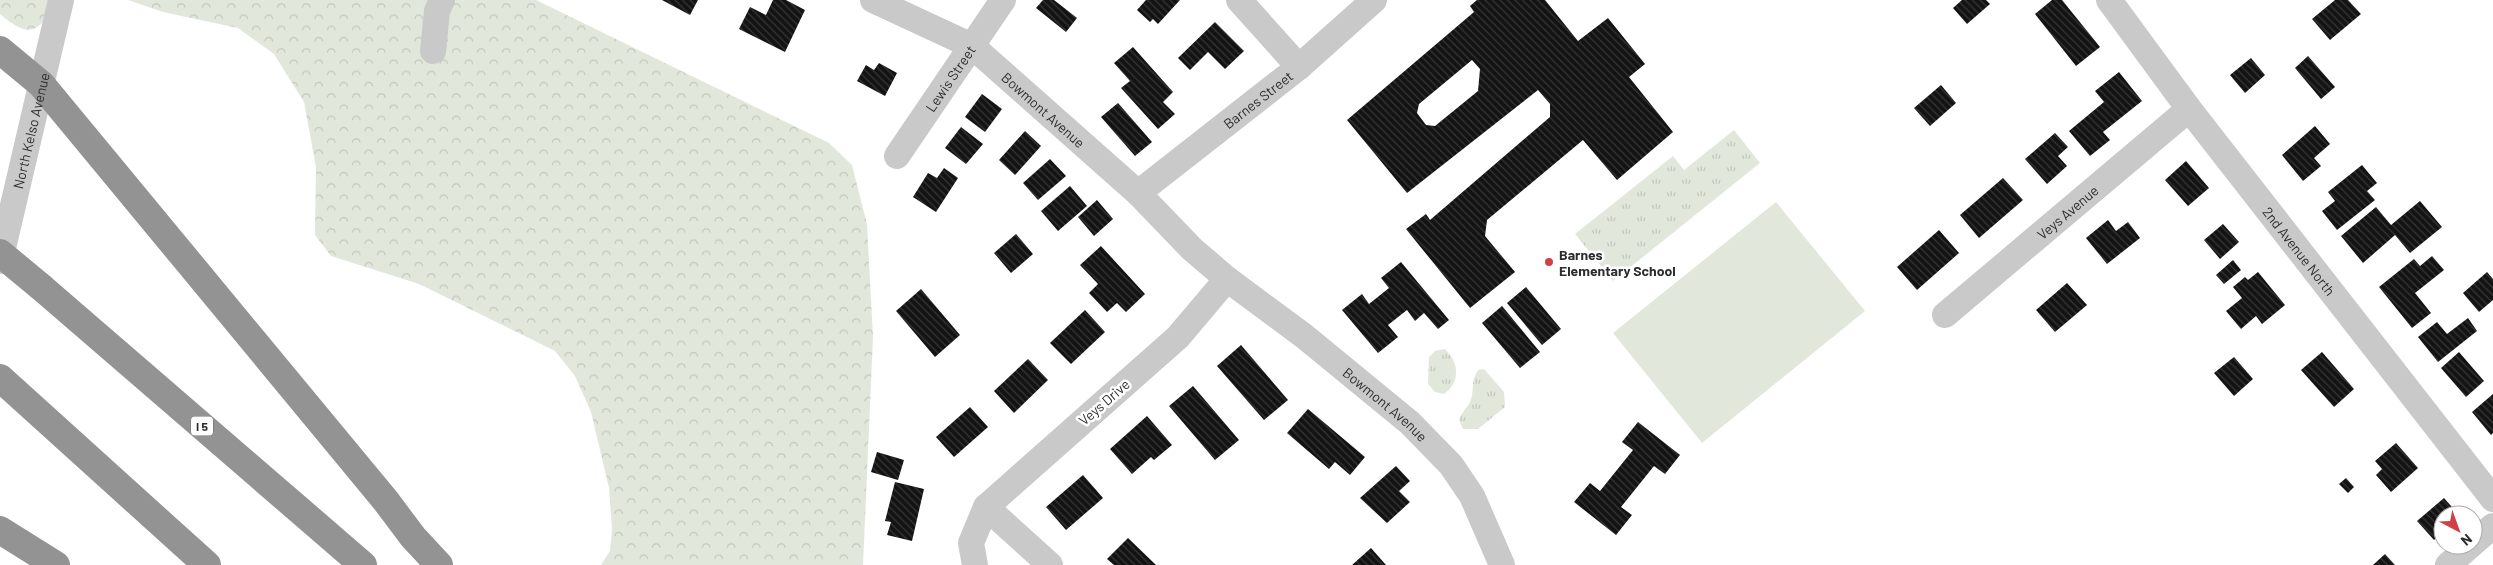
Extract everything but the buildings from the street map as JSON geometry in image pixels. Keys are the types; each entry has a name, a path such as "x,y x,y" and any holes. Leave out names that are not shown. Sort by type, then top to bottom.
{"highway":[{"path":"0,50 41,84 380,493 413,537 439,565"},
{"name":"I 5","path":"0,253 362,565"},
{"path":"0,378 206,565"},
{"path":"0,530 56,565"}],"street":[{"name":"North Kelso Avenue","path":"0,261 61,0"},
{"path":"433,51 437,11 442,0"},
{"name":"Bowmont Avenue","path":"873,0 972,46 1138,194 1192,249 1227,279 1304,336 1417,430 1451,465 1472,496 1502,565"},
{"name":"Lewis Street","path":"897,156 1003,0"},
{"path":"1239,0 1299,67"},
{"name":"Barnes Street","path":"1138,194 1299,67 1374,0"},
{"name":"2nd Avenue North","path":"2109,0 2189,109 2493,499"},
{"name":"Veys Avenue","path":"1945,315 2189,109"},
{"name":"Veys Drive","path":"975,565 971,543 986,507 1178,337 1227,279"},
{"path":"986,507 1050,565"},
{"path":"2483,535 2493,526"},
{"path":"2448,565 2459,555"}],"green space":[{"path":"0,0 55,0 50,11 39,26 26,30 10,22 0,14"},
{"path":"128,0 536,0 829,143 852,165 867,224 873,337 863,565 601,565 610,551 612,529 609,488 591,412 575,376 555,351 419,284 331,256 315,235 316,168 304,102 274,54 238,28 163,12"},
{"path":"1734,130 1760,163 1613,281 1575,234 1673,156 1684,170"},
{"path":"1776,202 1865,311 1702,443 1613,333"},
{"path":"1445,349 1453,360 1456,372 1453,383 1444,394 1435,392 1428,384 1429,357 1435,351"},
{"path":"1484,369 1504,392 1505,407 1478,429 1463,429 1459,420 1470,402 1473,383 1478,370"}],"place":[{"name":"Barnes Elementary School","path":"1549,262"}]}
